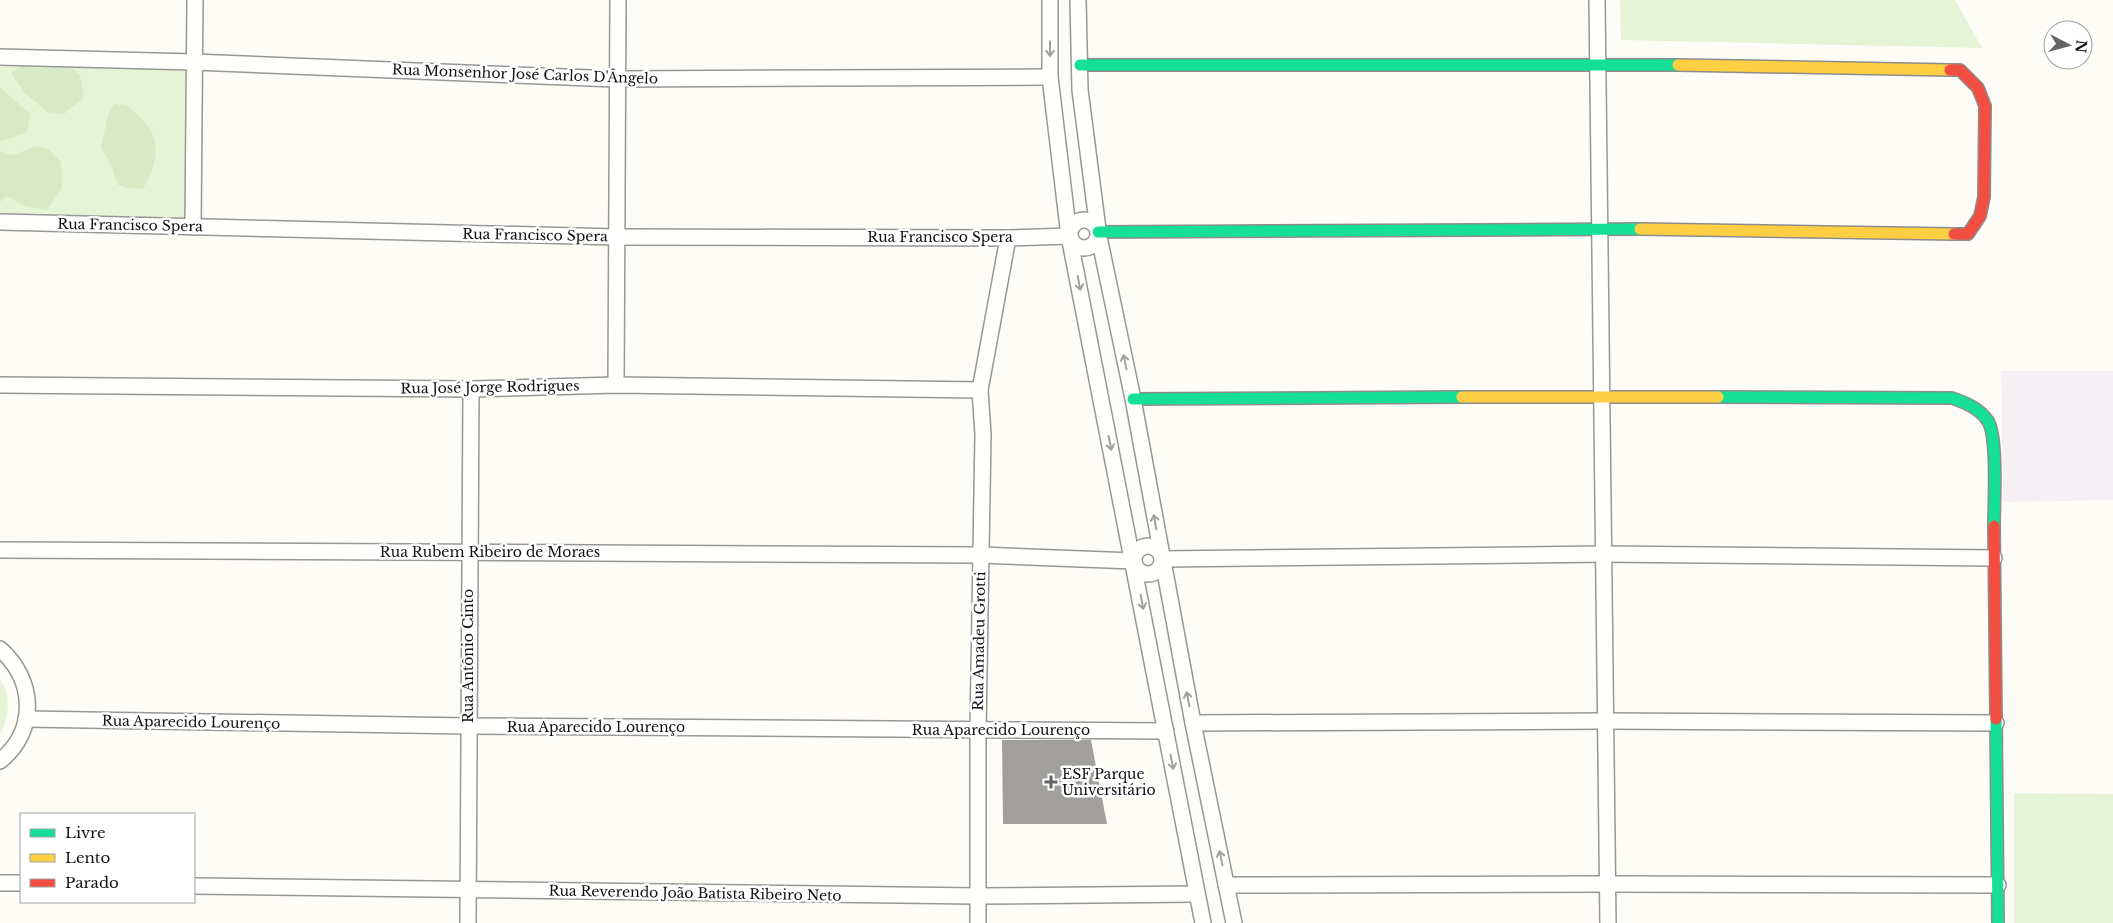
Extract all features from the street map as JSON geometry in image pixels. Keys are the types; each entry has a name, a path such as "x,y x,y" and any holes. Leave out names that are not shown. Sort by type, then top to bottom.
{"street":[{"path":"193,227 195,0"},
{"path":"616,385 616,79 618,0"},
{"path":"1050,0 1050,77 1069,236 1134,561 1203,923"},
{"path":"1078,0 1080,90 1098,232 1133,399 1192,723 1234,923"},
{"path":"1598,0 1608,923"},
{"name":"Rua Monsenhor José Carlos D'Ângelo","path":"0,57 194,62 616,79 1050,77"},
{"path":"1080,65 1598,64 1960,70 1978,88 1985,106 1983,202 1980,216 1968,234 1600,228 1098,232"},
{"path":"1079,220 1089,220 1097,227 1096,241 1086,248 1073,244 1069,236 1072,226 1079,220"},
{"name":"Rua Francisco Spera","path":"0,222 617,237 1008,238 1069,236"},
{"name":"Rua Amadeu Grotti","path":"978,923 978,730 983,434 980,390 1008,238"},
{"name":"Rua José Jorge Rodrigues","path":"0,385 471,389 616,385 980,390"},
{"name":"Rua Antônio Cinto","path":"468,923 471,389"},
{"path":"1133,399 1602,396 1952,398 1965,402 1984,415 1992,433 1998,923"},
{"name":"Rua Rubem Ribeiro de Moraes","path":"0,550 980,555 1134,561"},
{"path":"1162,559 1604,554 1994,558"},
{"path":"1134,561 1140,572 1146,574 1158,570 1162,559"},
{"path":"0,649 12,660 22,678 28,698 26,719 16,744 0,761"},
{"name":"Rua Aparecido Lourenço","path":"26,719 468,726 1166,731"},
{"path":"1192,723 1606,721 1996,723"},
{"path":"0,883 20,883"},
{"path":"1226,885 1998,886"},
{"name":"Rua Reverendo João Batista Ribeiro Neto","path":"195,886 977,896 1197,894"}],"shaded area":[{"path":"2001,371 2113,371 2113,500 2003,502"}],"green space":[{"path":"1620,0 1955,0 1982,48 1621,40"},
{"path":"194,62 193,227 0,218 0,65"},
{"path":"22,66 35,68 70,67 80,75 84,97 64,114 47,112 25,93 11,73"},
{"path":"0,87 30,114 27,132 0,142"},
{"path":"114,104 126,105 146,124 152,133 156,153 150,176 143,189 127,188 118,185 110,162 101,148 108,114"},
{"path":"36,146 48,149 61,162 62,188 47,210 24,206 7,196 0,202 0,151 13,155"},
{"path":"0,679 4,685 8,706 6,720 0,733"},
{"path":"2014,793 2113,794 2113,923 2014,923"}],"building":[{"name":"ESF Parque Universitário","path":"1002,740 1091,740 1107,824 1003,824"}],"traffic: fast":[{"path":"1080,65 1678,65"},
{"path":"1098,232 1640,229"},
{"path":"1133,399 1462,397"},
{"path":"1718,397 1952,398 1967,404 1984,416 1991,429 1995,487 1994,526"},
{"path":"1996,719 1998,923"}],"traffic: slow":[{"path":"1678,65 1950,70"},
{"path":"1640,229 1954,234"},
{"path":"1462,397 1718,397"}],"traffic: jam":[{"path":"1950,70 1960,70 1978,88 1985,106 1984,197 1980,216 1968,234 1954,234"},
{"path":"1994,526 1996,719"}],"place":[{"name":"ESF Parque Universitário","path":"1051,782"}]}
